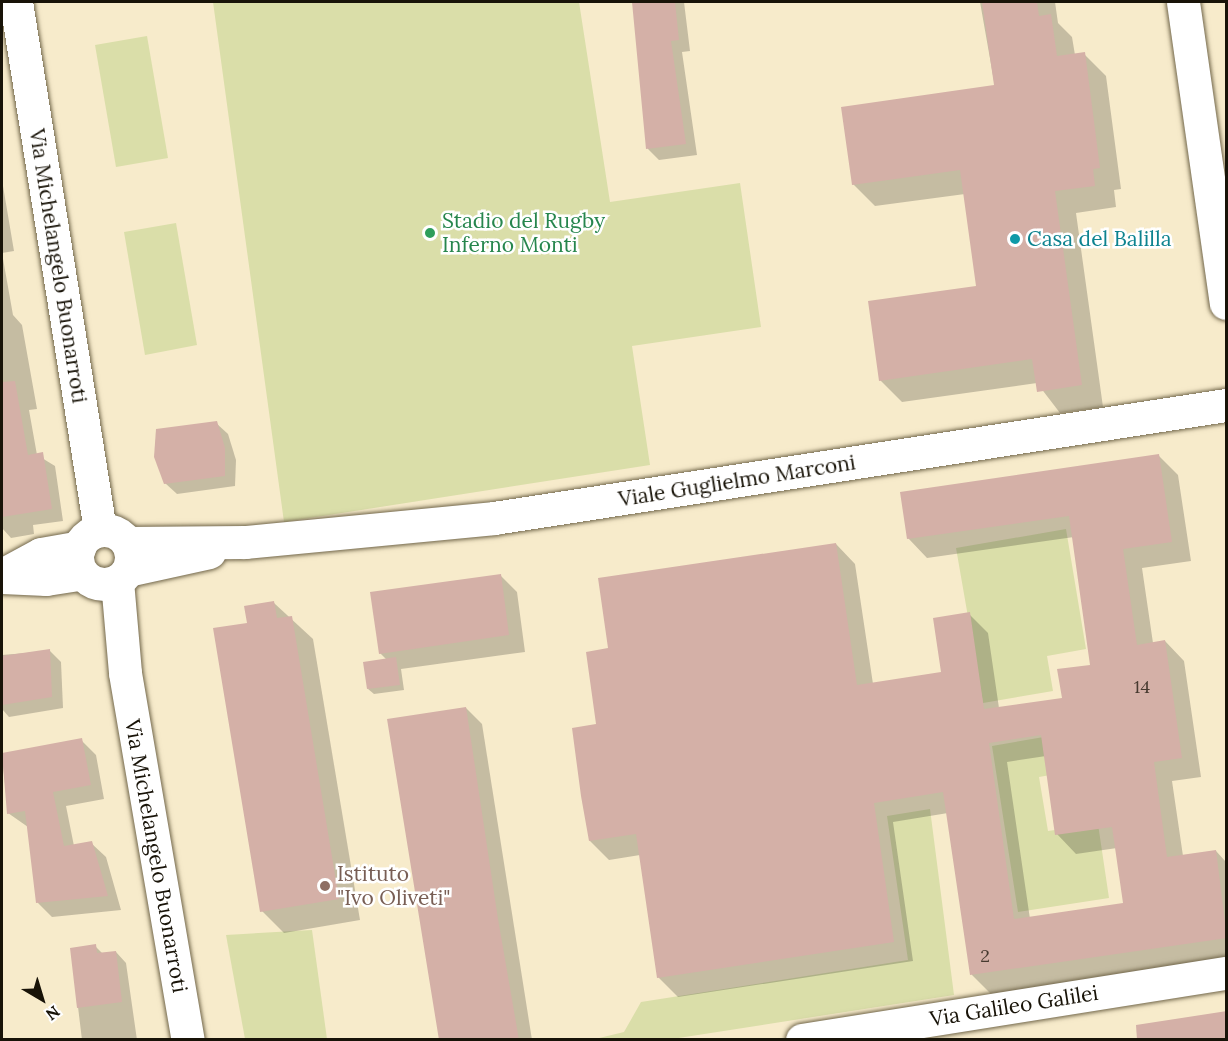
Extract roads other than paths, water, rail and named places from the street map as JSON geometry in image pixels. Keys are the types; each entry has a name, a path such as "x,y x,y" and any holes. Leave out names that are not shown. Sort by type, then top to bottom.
{"street":[{"name":"Via Michelangelo Buonarroti","path":"16,2 105,561 188,1040"},
{"path":"1183,2 1227,303"},
{"name":"Viale Guglielmo Marconi","path":"2,576 41,554 105,561 245,542 494,518 1227,405"},
{"name":"Via Galileo Galilei","path":"802,1040 1227,973"}],"place":[{"name":"Stadio del Rugby Inferno Monti","path":"430,233"},
{"name":"Casa del Balilla","path":"1015,239"},
{"name":"Istituto \"Ivo Oliveti\"","path":"325,886"}]}
